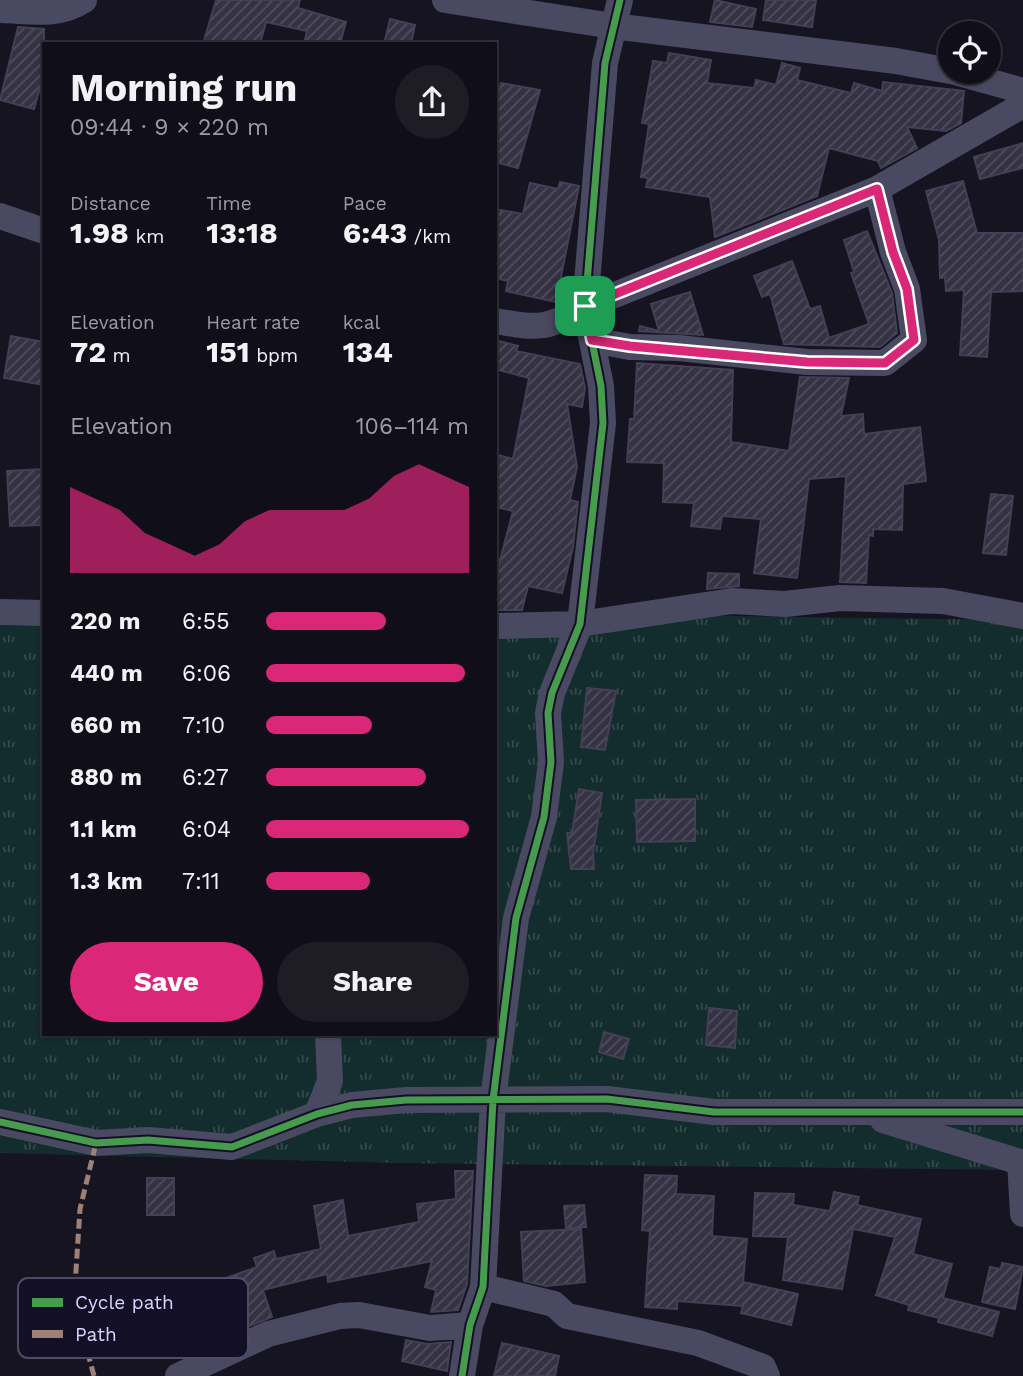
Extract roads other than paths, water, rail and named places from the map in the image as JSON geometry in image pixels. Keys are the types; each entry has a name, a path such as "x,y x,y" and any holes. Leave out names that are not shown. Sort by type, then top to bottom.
{"street":[{"path":"0,9 48,13 70,9 83,0"},
{"path":"445,0 613,26 938,68"},
{"path":"462,1376 470,1325 484,1287 493,1100 516,918 544,817 551,762 548,713 552,693 580,624 603,423 585,306 605,63 620,0"},
{"path":"1001,84 1023,90"},
{"path":"497,321 537,328 554,324 585,306 877,189 1023,105"},
{"path":"592,340 630,346 807,362 885,363 914,340 907,289 893,252 877,189"},
{"path":"2,220 42,230"},
{"path":"497,626 580,624 732,601 785,604 840,598 943,601 1023,616"},
{"path":"0,612 42,613"},
{"path":"317,1114 330,1081 328,1036"},
{"path":"330,1081 352,1105"},
{"path":"0,1122 96,1143 148,1140 232,1147 317,1114 352,1105 406,1100 607,1099 713,1112 1023,1112"},
{"path":"861,1113 1022,1161 1023,1214"},
{"path":"484,1287 554,1304 567,1316 698,1343 763,1367 767,1376"},
{"path":"248,1343 268,1334 340,1316 359,1315 430,1328 470,1325"},
{"path":"178,1376 217,1358"}]}
